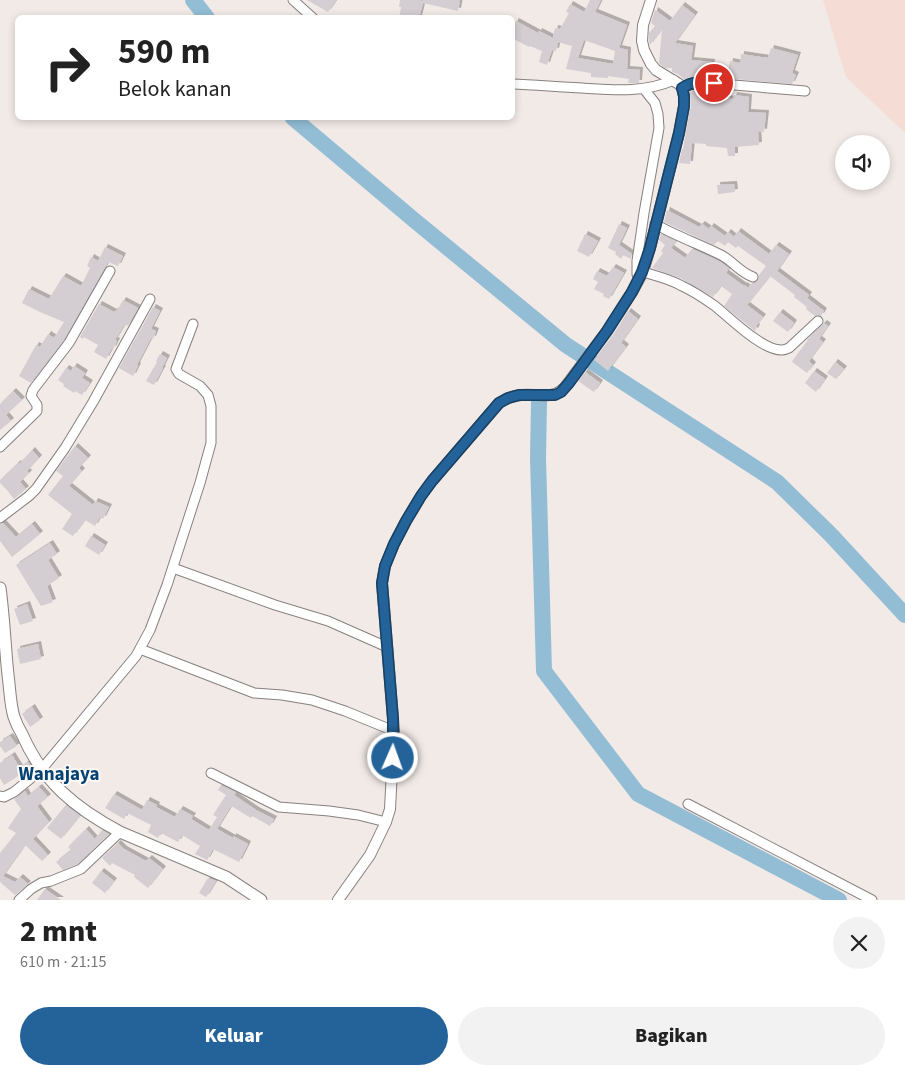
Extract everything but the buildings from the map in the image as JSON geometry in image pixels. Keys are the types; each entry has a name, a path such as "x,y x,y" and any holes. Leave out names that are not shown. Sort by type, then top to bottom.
{"main road":[{"path":"0,588 14,717 26,744 41,770 65,796 89,814 120,832 226,877 261,900"}],"street":[{"path":"293,0 310,15"},
{"path":"338,900 370,855 386,822 390,809 394,731 382,583 394,544 421,496 432,481 499,403 519,395 555,395 561,392 607,331 642,274 679,133 684,106 682,88 674,80 656,70 644,50 643,25 651,0"},
{"path":"515,84 624,90 644,89 674,80"},
{"path":"682,88 698,82 805,91"},
{"path":"644,89 655,103 659,128 644,213 637,274 659,276 682,286 714,306 764,344 776,349 783,350 789,348 818,321"},
{"path":"655,224 720,254 731,261 739,270 753,277"},
{"path":"0,447 37,411 37,405 31,396 33,390 69,343 110,272"},
{"path":"0,518 36,489 65,448 93,402 150,299"},
{"path":"0,796 4,797 14,792 41,770 131,662 150,630 200,484 211,443 211,406 208,395 200,386 179,374 176,369 193,324"},
{"path":"172,568 275,605 328,621 387,646"},
{"path":"140,649 254,693 282,694 312,700 345,710 394,731"},
{"path":"211,772 279,807 358,815 386,822"},
{"path":"688,804 872,900"},
{"path":"19,900 41,883 81,869 120,832"}],"shaded area":[{"path":"823,0 905,0 905,133 846,77"}],"waterway":[{"path":"193,0 205,15"},
{"path":"295,120 566,345 777,482 831,535 905,615"},
{"path":"539,402 538,458 544,671 638,794 839,900"}],"district":[{"name":"Wanajaya","path":"59,773"}],"route":[{"path":"393,758 393,719 382,583 385,566 394,544 421,496 432,481 499,403 519,395 555,395 561,392 607,331 638,282 650,248 679,133 684,106 682,88 698,82 714,83"}]}
